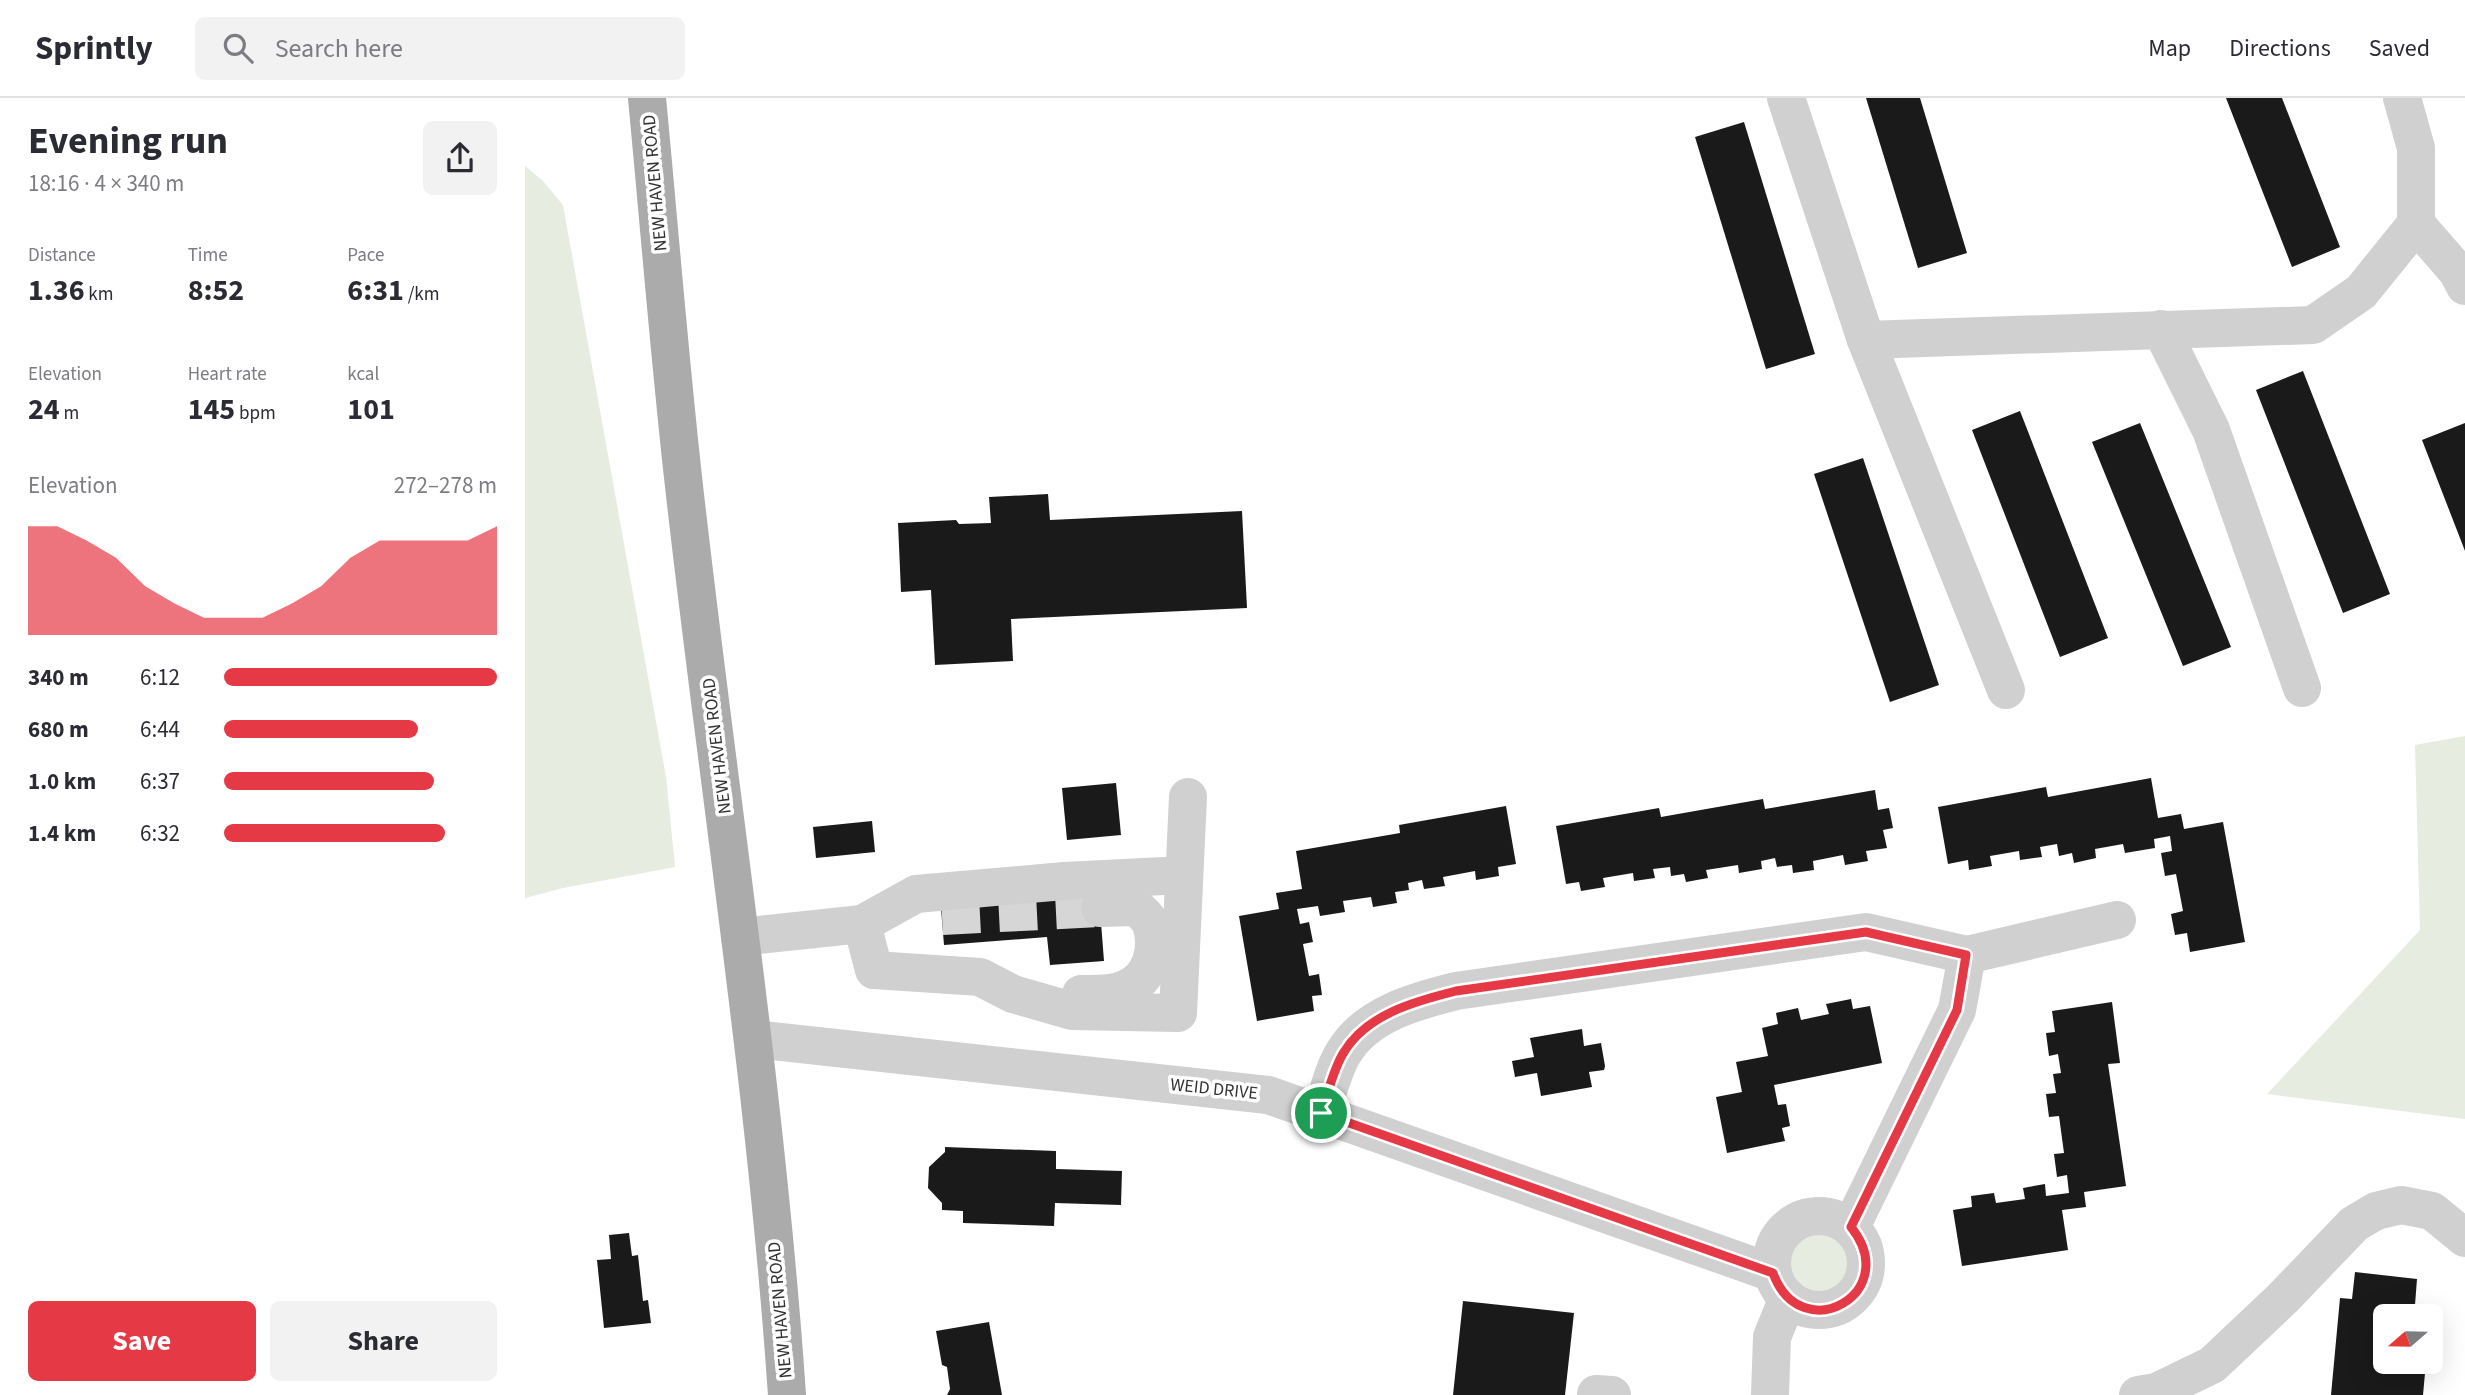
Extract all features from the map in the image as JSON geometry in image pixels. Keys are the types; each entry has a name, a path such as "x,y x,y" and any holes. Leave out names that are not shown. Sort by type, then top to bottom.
{"main road":[{"name":"NEW HAVEN ROAD","path":"647,98 683,476 753,1039 780,1294 787,1395"}],"street":[{"path":"1786,98 1866,340 2006,690"},
{"path":"1866,340 2313,325 2361,292 2416,224 2416,148 2402,98"},
{"path":"2416,224 2457,271 2465,286"},
{"path":"2161,329 2211,430 2302,688"},
{"path":"862,924 874,970 980,977 1013,995 1072,1011 1178,1013 1188,797"},
{"path":"862,924 916,894 1064,881 1185,875"},
{"path":"1013,995 1109,993 1125,989 1141,980 1152,961 1154,942 1150,921 1136,907 1100,908"},
{"path":"740,937 942,916"},
{"path":"1321,1113 1343,1054 1358,1033 1378,1020 1421,1000 1456,991 1866,932 1966,955 2117,920"},
{"path":"1770,1395 1772,1337 1780,1286 1772,1258 1776,1244 1783,1231 1809,1216 1823,1215 1838,1219 1851,1227 1957,1010 1966,955"},
{"name":"WEID DRIVE","path":"753,1039 1268,1095 1780,1286 1800,1307 1814,1311 1836,1307 1855,1295 1863,1282 1865,1253 1860,1239 1851,1227"},
{"path":"2138,1395 2156,1392 2212,1365 2284,1298 2354,1224 2377,1211 2401,1205 2432,1211 2465,1238"}],"shaded area":[{"path":"525,166 543,181 563,205 666,777 675,867 563,888 525,898"},
{"path":"2465,736 2465,1119 2267,1094 2420,930 2415,745"},
{"path":"1820,1230 1832,1232 1843,1239 1850,1250 1850,1274 1843,1285 1832,1292 1820,1294 1808,1292 1797,1285 1790,1274 1788,1262 1790,1250 1797,1239 1808,1232"}],"building":[{"path":"1866,98 1920,98 1967,253 1918,268"},
{"path":"2226,98 2282,98 2340,247 2292,267"},
{"path":"1744,122 1815,354 1766,369 1695,137"},
{"path":"2303,371 2390,594 2343,613 2256,390"},
{"path":"2020,411 2108,638 2060,657 1972,430"},
{"path":"2140,423 2231,647 2183,666 2092,442"},
{"path":"2465,423 2465,551 2422,440"},
{"path":"1863,458 1939,685 1890,702 1814,474"},
{"path":"1048,494 1050,520 1242,511 1247,608 1011,619 1013,661 935,665 931,590 901,592 898,523 956,520 959,524 991,523 989,497"},
{"path":"2151,778 2158,818 2181,814 2184,829 2223,822 2245,942 2190,952 2187,933 2175,935 2171,914 2183,911 2176,874 2165,876 2161,853 2172,851 2170,836 2154,839 2155,848 2125,853 2123,844 2095,849 2096,858 2074,863 2072,853 2059,856 2057,844 2040,847 2042,857 2020,860 2019,851 1990,856 1992,866 1969,870 1968,860 1948,864 1938,807 2046,787 2048,797"},
{"path":"1116,783 1121,835 1067,840 1062,788"},
{"path":"1875,790 1878,810 1889,808 1893,828 1883,830 1887,848 1866,851 1868,861 1845,865 1843,855 1813,861 1814,870 1793,873 1792,865 1777,867 1775,858 1761,861 1762,869 1739,873 1738,865 1706,870 1708,878 1686,882 1684,874 1671,876 1670,867 1653,869 1655,878 1634,881 1633,873 1603,878 1605,887 1581,891 1579,882 1566,884 1556,826 1659,808 1661,817 1763,799 1765,809"},
{"path":"1506,806 1516,864 1498,867 1499,876 1476,880 1475,871 1443,877 1445,886 1424,889 1422,880 1408,883 1409,890 1395,892 1397,903 1373,907 1371,897 1343,901 1345,912 1320,916 1318,906 1297,909 1300,924 1309,922 1313,942 1303,944 1309,976 1319,974 1322,995 1312,996 1314,1011 1257,1021 1239,916 1279,909 1276,893 1302,889 1296,851 1400,833 1399,825"},
{"path":"872,821 875,852 816,858 813,827"},
{"path":"1098,884 1104,961 1050,965 1047,937 944,945 940,896"},
{"path":"1851,999 1853,1009 1870,1006 1882,1063 1774,1085 1778,1105 1786,1104 1790,1126 1782,1128 1785,1141 1727,1153 1716,1097 1742,1092 1736,1062 1768,1056 1762,1028 1778,1024 1776,1013 1798,1008 1801,1020 1829,1014 1826,1004"},
{"path":"2112,1002 2120,1063 2108,1064 2126,1186 2084,1192 2086,1207 2062,1210 2068,1250 1962,1266 1953,1210 1972,1207 1971,1196 1994,1193 1996,1203 2025,1199 2023,1188 2045,1184 2046,1196 2069,1193 2067,1175 2057,1177 2054,1154 2064,1153 2059,1116 2049,1117 2046,1094 2056,1093 2053,1074 2061,1073 2058,1054 2049,1056 2046,1033 2055,1032 2052,1011"},
{"path":"1582,1029 1584,1046 1601,1043 1605,1066 1604,1070 1589,1072 1592,1087 1541,1096 1537,1073 1515,1077 1512,1061 1534,1057 1530,1038"},
{"path":"945,1147 1056,1151 1056,1169 1122,1171 1121,1205 1055,1203 1054,1226 963,1223 963,1211 942,1210 942,1203 928,1188 929,1167 945,1152"},
{"path":"629,1233 632,1256 638,1255 643,1301 648,1300 651,1323 604,1328 597,1260 611,1259 609,1235"},
{"path":"2355,1272 2417,1279 2415,1304 2373,1304 2373,1374 2425,1374 2423,1395 2331,1395 2340,1298 2352,1299"},
{"path":"1463,1301 1574,1313 1565,1395 1453,1395"},
{"path":"989,1322 1002,1395 947,1395 950,1389 947,1367 942,1365 936,1331"}],"tunnel":[{"path":"942,916 1100,908"}],"route":[{"path":"1866,932 1966,955 1957,1010 1851,1227 1860,1239 1865,1253 1863,1282 1855,1295 1829,1310 1814,1311 1800,1307 1778,1287 1773,1273 1745,1262 1321,1113 1343,1054 1358,1033 1378,1020 1421,1000 1456,991 1866,932"}]}
